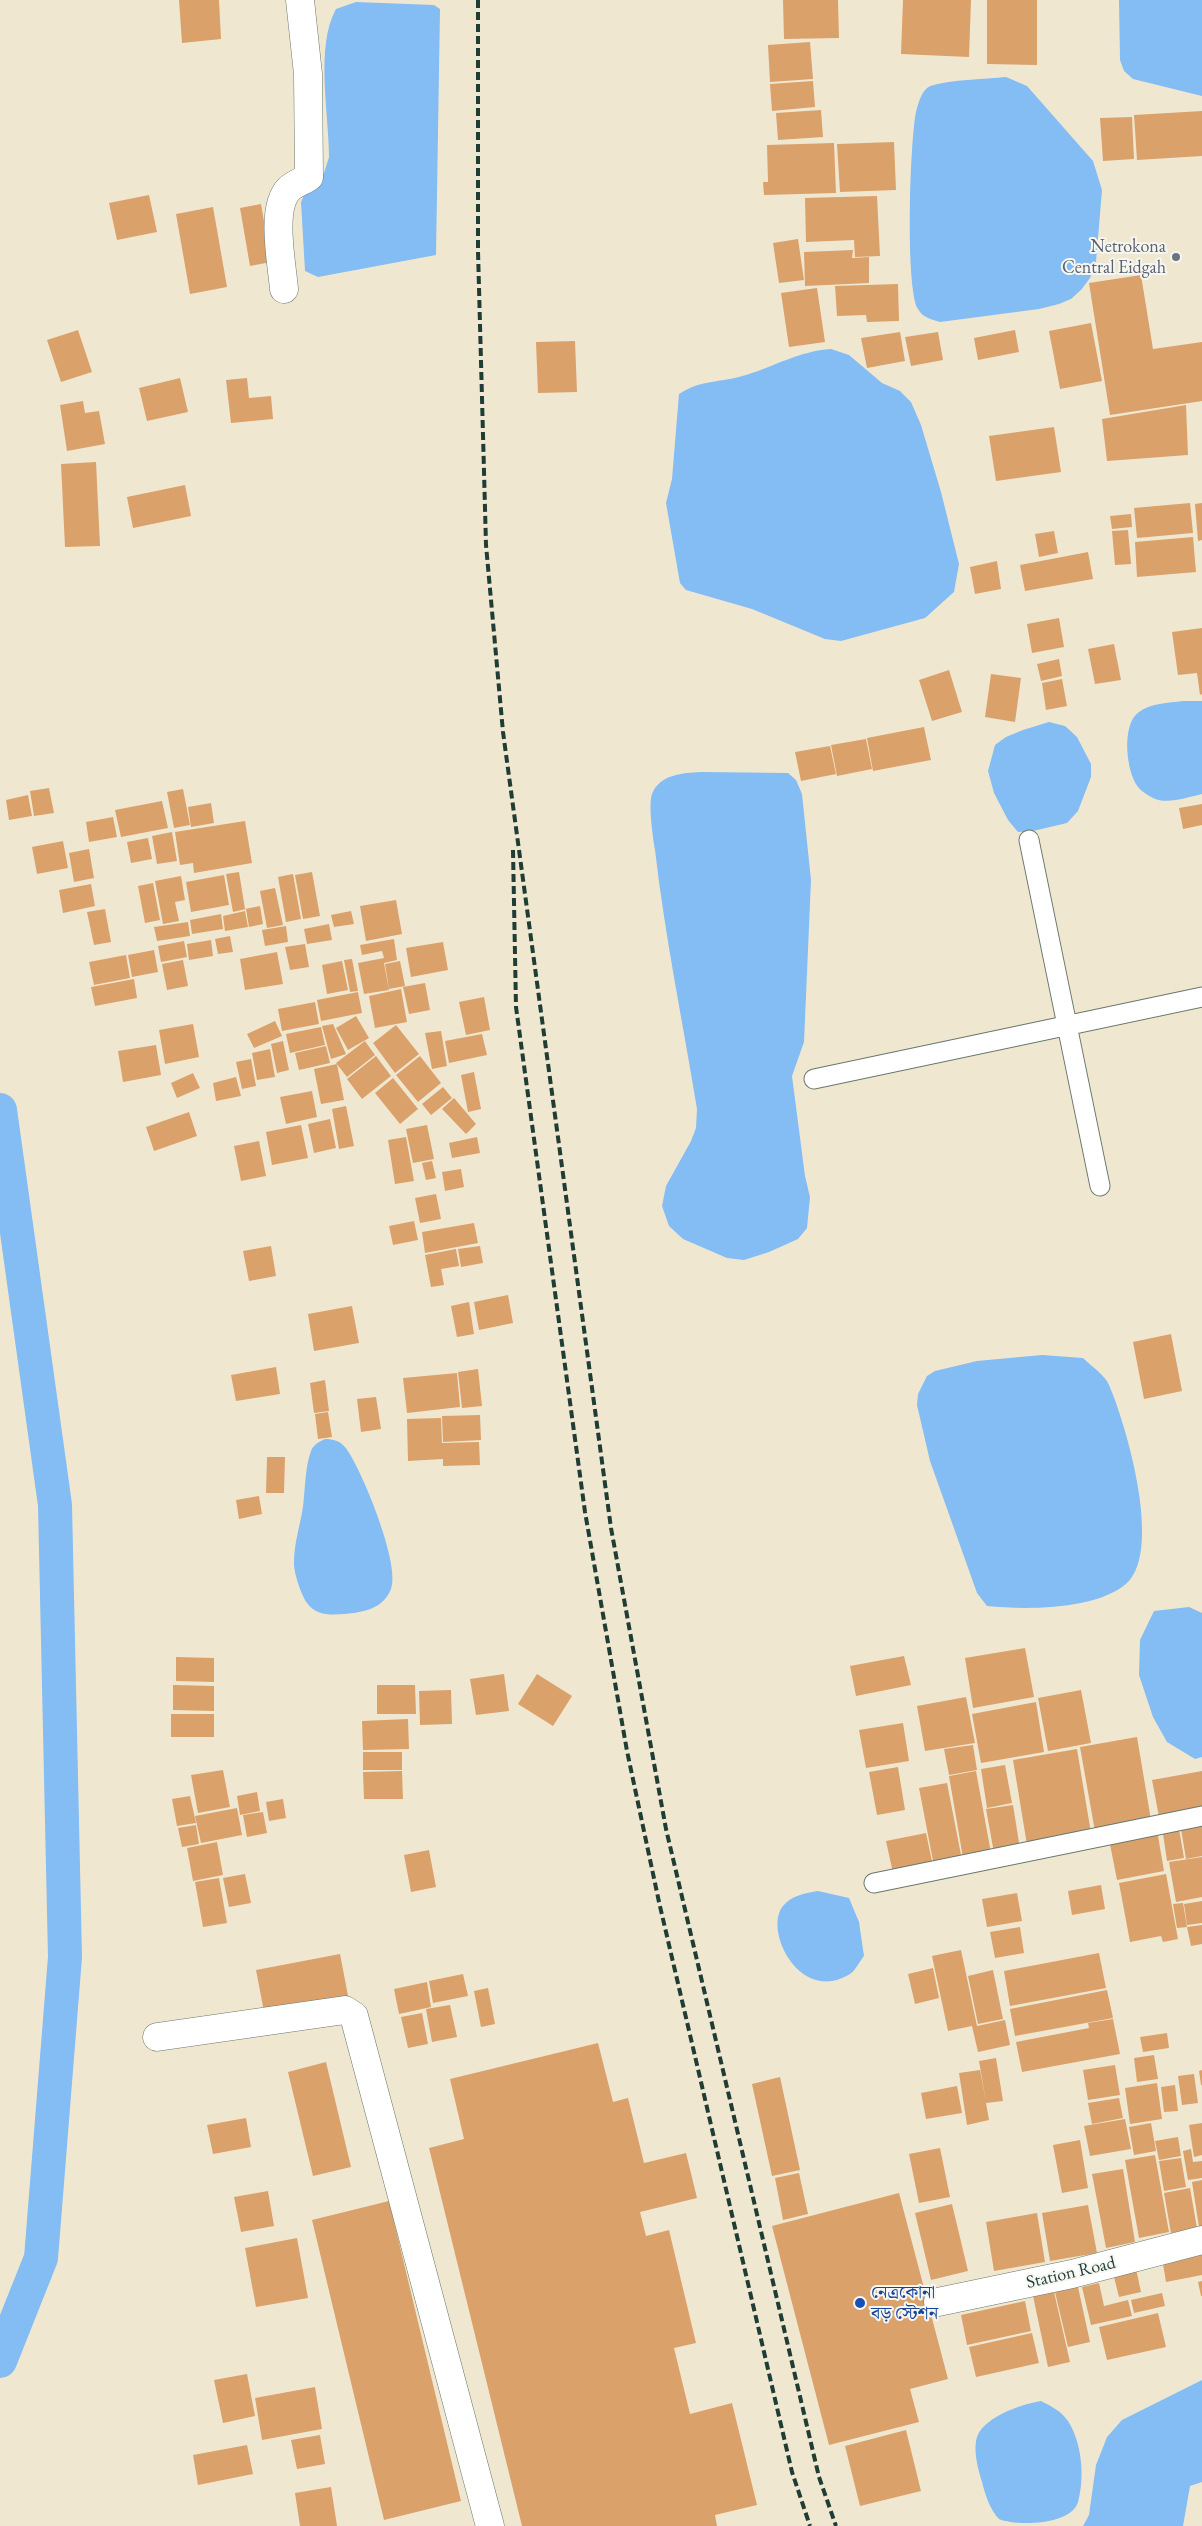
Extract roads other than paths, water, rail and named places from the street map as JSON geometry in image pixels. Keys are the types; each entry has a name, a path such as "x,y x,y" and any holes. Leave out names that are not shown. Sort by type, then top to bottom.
{"street":[{"path":"284,289 278,214 282,198 290,188 309,177 308,74 300,0"},
{"path":"157,2037 345,2010 354,2016 490,2526"},
{"name":"Station Road","path":"938,2302 1072,2274 1202,2240"}],"lane":[{"path":"1029,840 1100,1186"},
{"path":"814,1080 1067,1024 1202,997"},
{"path":"874,1883 1202,1816"}],"water":[{"path":"1119,0 1202,0 1202,96 1133,79 1124,71 1120,60"},
{"path":"356,2 434,5 440,9 436,255 318,277 305,271 301,202 306,191 324,173 329,157 325,61 326,42 330,24 336,9"},
{"path":"1006,77 1027,86 1093,161 1102,190 1096,262 1090,278 1081,290 1071,299 1059,304 1039,309 940,322 930,319 918,309 911,273 912,152 917,109 923,93 933,85"},
{"path":"831,349 849,355 882,383 900,391 911,402 921,425 941,492 959,564 954,592 925,618 841,641 825,639 752,609 686,590 680,583 666,503 672,479 679,394 696,386 737,377 798,356"},
{"path":"1202,701 1202,794 1178,800 1159,800 1141,790 1134,780 1128,760 1127,748 1130,727 1133,718 1144,709 1160,704"},
{"path":"1049,722 1065,726 1077,737 1091,764 1091,777 1078,811 1067,823 1033,831 1018,832 1008,820 994,793 988,771 995,745 1006,737"},
{"path":"701,772 788,773 796,780 802,794 811,880 804,1042 792,1076 805,1176 810,1197 807,1228 798,1239 769,1252 744,1260 727,1258 683,1239 669,1226 662,1206 666,1186 691,1141 696,1128 697,1109 664,915 652,829 651,799 656,787 666,779 680,774"},
{"path":"1042,1355 1083,1358 1101,1374 1109,1385 1124,1428 1138,1486 1142,1516 1142,1544 1137,1567 1127,1583 1114,1592 1098,1599 1041,1608 987,1606 977,1593 930,1461 917,1405 918,1394 927,1376 935,1371 977,1361"},
{"path":"325,1439 341,1443 352,1458 378,1516 390,1560 393,1577 388,1596 378,1605 359,1612 329,1614 315,1610 307,1603 295,1573 295,1548 303,1507 309,1457 314,1447"},
{"path":"1189,1607 1202,1613 1202,1757 1195,1759 1167,1742 1153,1717 1139,1675 1140,1640 1154,1611"},
{"path":"818,1891 849,1898 859,1922 864,1956 852,1973 832,1981 816,1980 802,1972 790,1961 782,1946 778,1931 778,1917 787,1902 799,1895"},
{"path":"1202,2380 1202,2482 1190,2486 1183,2526 1083,2526 1089,2515 1096,2465 1107,2437 1122,2420"},
{"path":"1041,2401 1062,2414 1073,2430 1079,2450 1082,2471 1078,2502 1073,2510 1065,2516 1054,2520 1017,2523 999,2519 988,2502 985,2492 976,2456 976,2441 985,2425 993,2419 1023,2405"}],"waterway":[{"path":"0,1110 55,1505 65,1957 41,2258 0,2361"}],"railway":[{"path":"478,0 478,251 486,545 503,732 611,1528 666,1829 819,2477 836,2526"},
{"path":"513,850 516,1007 585,1512 627,1751 659,1902 792,2472 810,2526"}],"place":[{"name":"Netrokona Central Eidgah","path":"1176,257"},
{"name":"নেত্রকোনা বড় স্টেশন","path":"860,2303"}]}
